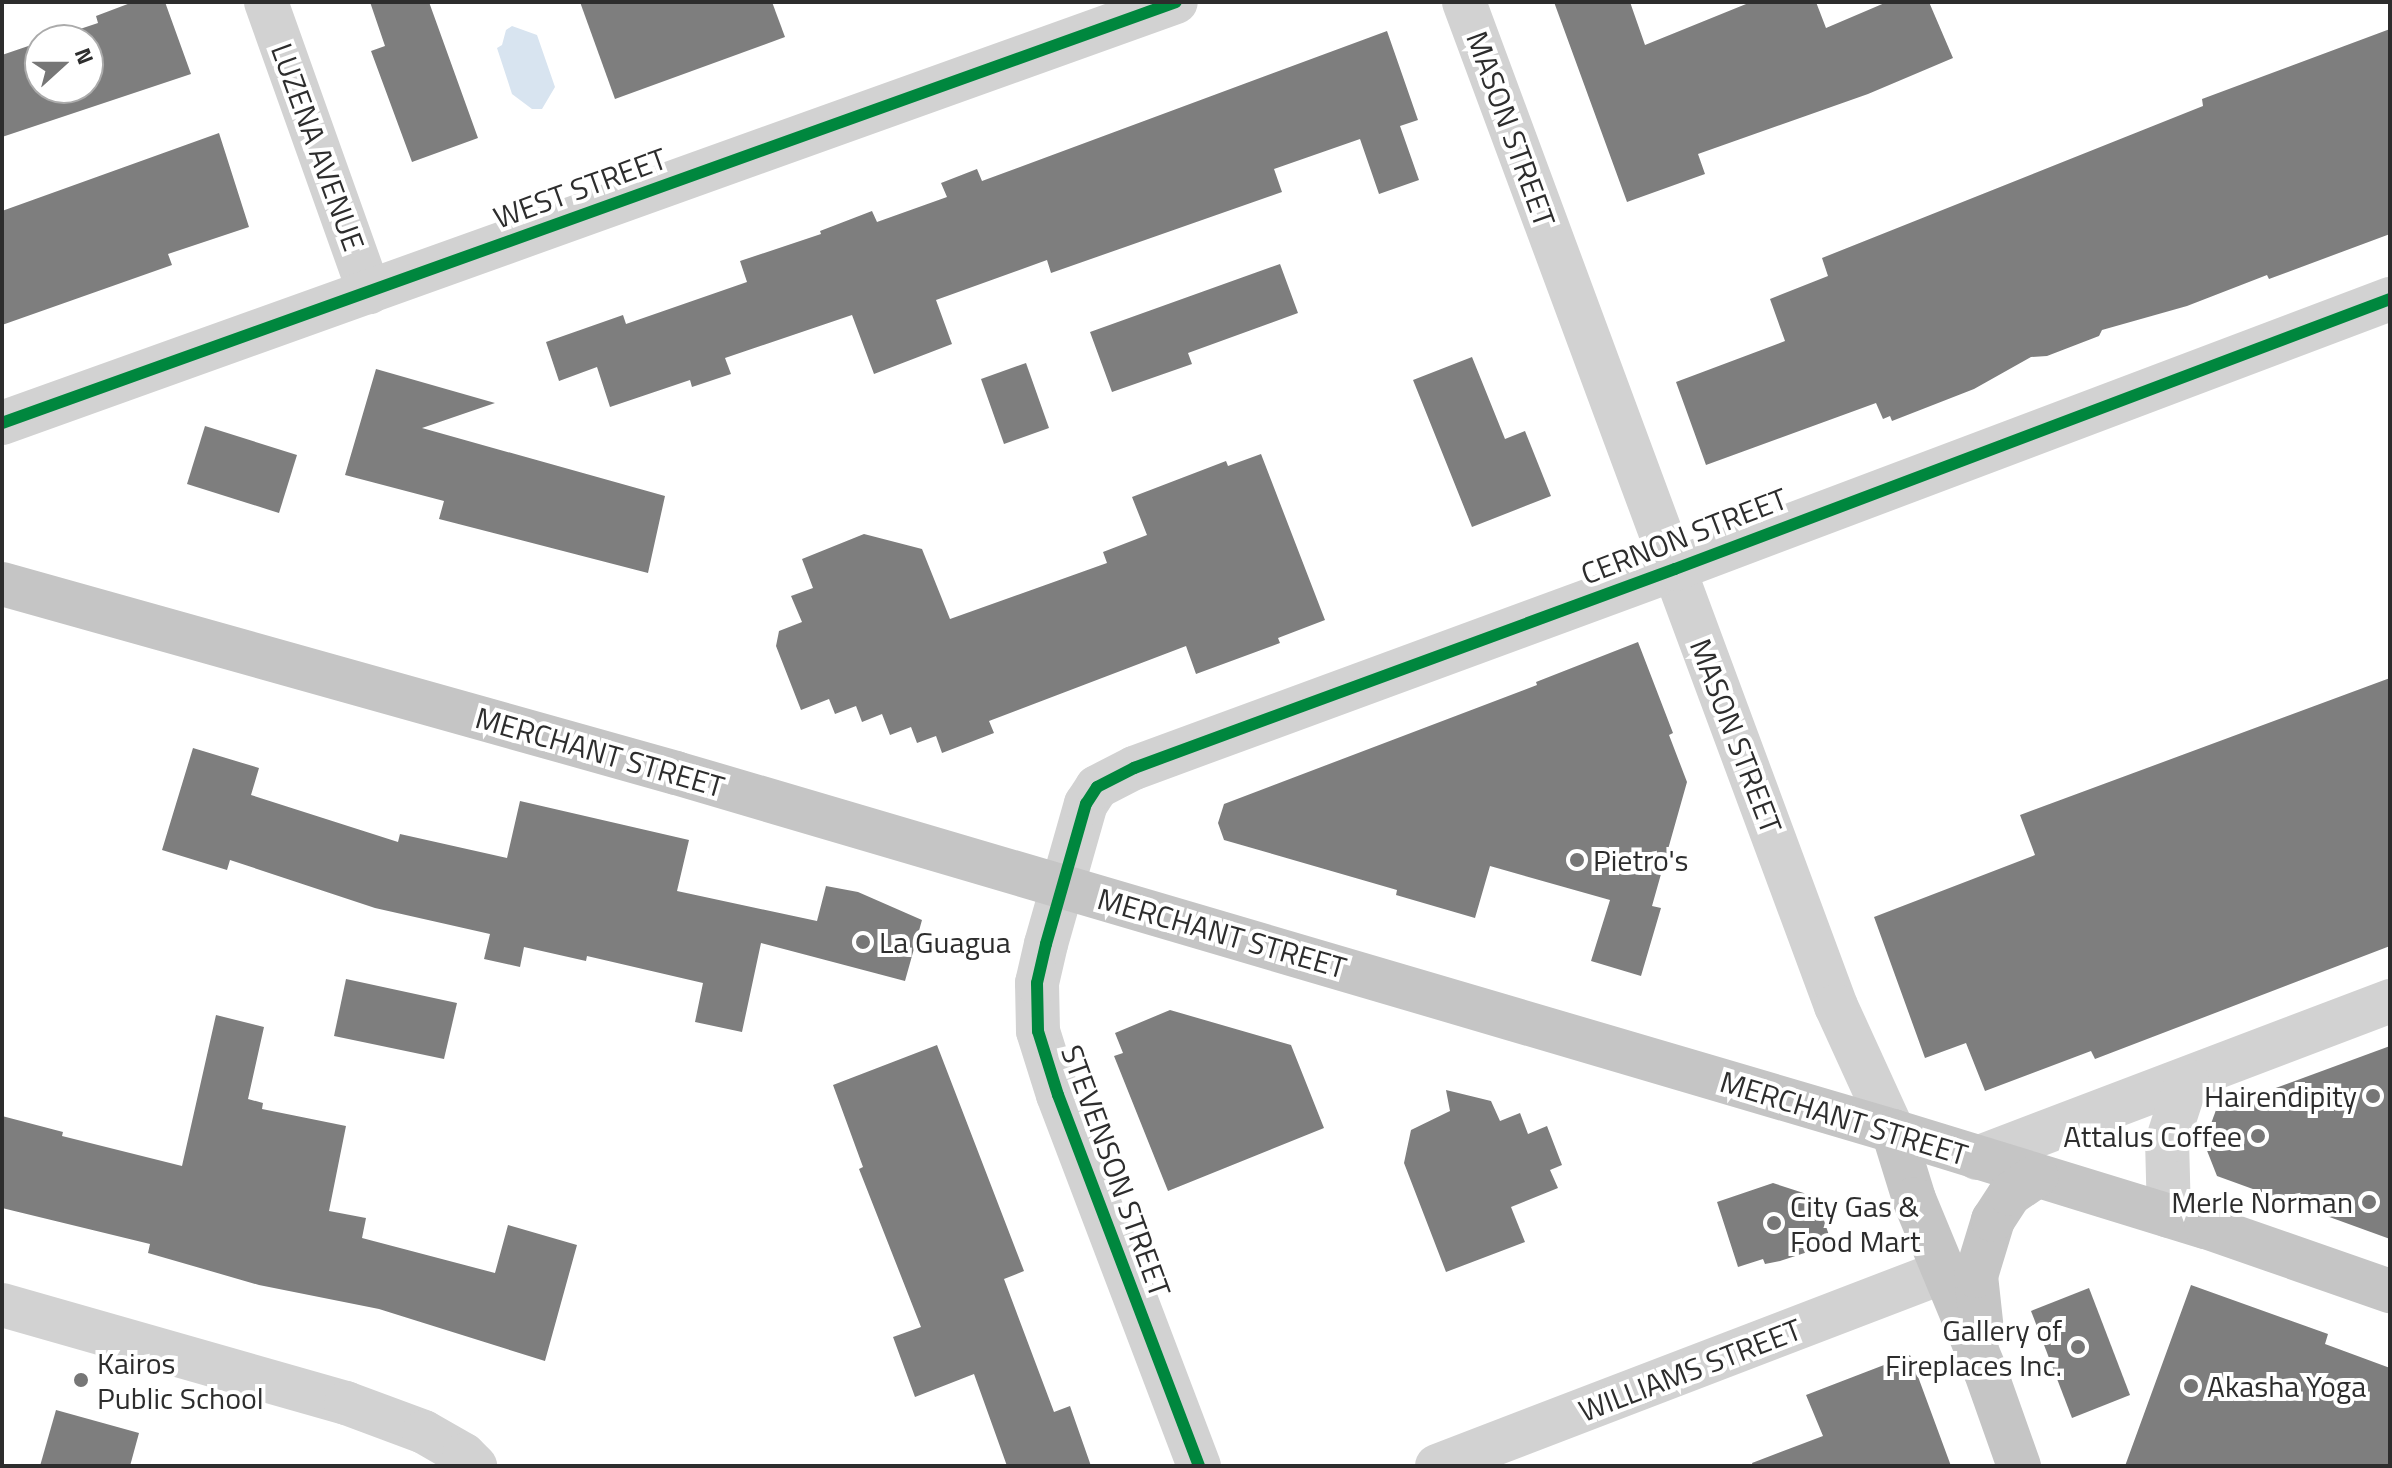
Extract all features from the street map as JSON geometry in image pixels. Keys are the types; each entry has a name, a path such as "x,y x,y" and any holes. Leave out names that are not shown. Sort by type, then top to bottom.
{"main road":[{"name":"MERCHANT STREET","path":"2,584 691,777 1893,1131 2169,1216 2390,1291"},
{"name":"MASON STREET","path":"1893,1131 1943,1272 1986,1373 2019,1466"},
{"path":"1986,1373 1976,1276 1993,1220 2010,1194 2037,1176"}],"street":[{"name":"LUZENA AVENUE","path":"266,2 369,292"},
{"name":"WEST STREET","path":"2,423 369,292 1077,18 1176,2"},
{"name":"MASON STREET","path":"1464,2 1836,1006 1893,1131"},
{"name":"CERNON STREET","path":"1062,887 1086,804 1097,787 1134,768 1675,569 2390,299"},
{"name":"STEVENSON STREET","path":"1062,887 1037,983 1036,1008 1043,1051 1199,1466"},
{"path":"1977,1158 2390,1001"},
{"path":"2169,1216 2167,1142 2187,1080"},
{"name":"WILLIAMS STREET","path":"1437,1466 1943,1272"},
{"path":"2,1305 346,1403 424,1432 475,1466"}],"shaded area":[{"path":"512,26 537,35 555,87 542,109 532,109 512,94 497,48 502,45 506,30"}],"building":[{"path":"133,2 165,2 191,74 104,103 104,24 95,24 98,23 96,16"},
{"path":"370,2 429,2 478,138 412,162 371,51 385,46"},
{"path":"580,2 772,2 785,37 615,99"},
{"path":"1554,2 1630,2 1645,45 1751,2 1816,2 1826,28 1887,2 1929,2 1953,58 1868,94 1698,154 1705,174 1627,202"},
{"path":"2390,29 2390,234 2269,279 2267,275 2187,306 2102,330 2099,336 2047,356 2031,357 1974,389 1892,421 1890,416 1883,419 1876,403 1706,465 1676,382 1785,341 1770,299 1828,276 1822,258 2203,106 2202,99"},
{"path":"1387,31 1418,120 1400,126 1419,180 1379,194 1360,139 1274,169 1282,192 1051,273 1047,260 936,300 952,344 874,374 852,315 725,358 731,374 692,387 690,380 610,407 597,367 559,381 546,342 623,315 626,324 747,282 740,261 821,234 820,231 872,211 877,222 947,197 941,183 977,169 982,181"},
{"path":"24,47 24,104 101,104 2,137 2,55"},
{"path":"219,133 249,227 168,254 172,265 2,325 2,211"},
{"path":"1280,264 1298,313 1188,353 1192,364 1112,392 1090,332"},
{"path":"1472,357 1505,439 1525,431 1551,496 1472,527 1413,380"},
{"path":"1026,363 1049,428 1004,444 981,379"},
{"path":"376,369 495,403 422,428 665,496 648,573 439,519 444,501 345,475"},
{"path":"205,426 297,455 279,513 187,484"},
{"path":"1261,454 1325,620 1278,638 1280,643 1196,674 1186,646 989,721 994,733 942,753 936,736 917,743 911,727 890,735 882,714 862,722 856,706 835,714 829,699 801,710 776,646 779,631 802,622 791,596 813,588 802,559 864,534 922,549 950,619 1107,563 1103,552 1147,535 1132,497 1226,461 1228,466"},
{"path":"1638,642 1673,733 1669,735 1687,782 1652,906 1661,908 1641,976 1591,961 1610,900 1490,866 1475,918 1396,895 1397,890 1224,840 1218,823 1224,804 1537,685 1536,682"},
{"path":"2390,678 2390,946 2095,1059 2091,1051 1985,1091 1966,1043 1925,1058 1874,917 2035,855 2020,815"},
{"path":"193,748 259,768 251,795 398,842 400,834 507,858 520,801 689,840 677,891 817,921 826,886 858,892 922,920 905,981 761,943 742,1032 695,1022 703,983 587,956 586,961 524,947 520,967 484,959 490,934 375,908 230,860 227,870 162,850"},
{"path":"346,979 457,1003 444,1059 334,1036"},
{"path":"1170,1010 1291,1045 1324,1128 1168,1191 1114,1056 1123,1053 1115,1033"},
{"path":"216,1015 264,1027 248,1099 263,1103 262,1109 346,1126 329,1211 366,1218 362,1238 495,1273 508,1225 577,1245 545,1361 379,1309 259,1285 148,1253 150,1244 2,1208 2,1116 63,1132 62,1136 182,1166"},
{"path":"937,1045 1024,1271 1004,1279 1054,1412 1070,1406 1091,1466 1007,1466 974,1374 915,1397 893,1337 921,1327 859,1169 863,1167 833,1085"},
{"path":"2390,1046 2390,1239 2217,1176 2204,1143 2216,1110"},
{"path":"1446,1090 1491,1101 1500,1121 1520,1113 1528,1134 1547,1126 1562,1165 1550,1170 1558,1188 1511,1207 1525,1242 1446,1272 1404,1163 1411,1130 1450,1111"},
{"name":"City Gas & Food Mart","path":"1773,1183 1816,1197 1832,1244 1780,1261 1765,1264 1763,1259 1738,1267 1717,1202"},
{"path":"2191,1285 2328,1334 2325,1344 2390,1368 2390,1466 2125,1466"},
{"name":"Gallery of Fireplaces Inc.","path":"2089,1288 2130,1395 2072,1418 2031,1311"},
{"path":"1910,1355 1951,1466 1753,1466 1752,1463 1823,1436 1806,1395"},
{"path":"56,1410 139,1433 130,1466 40,1466"}],"cycle path":[{"path":"2,423 1176,2"},
{"path":"1199,1466 1058,1095 1038,1031 1037,983 1046,944 1086,804 1097,787 1134,768 1675,569 2390,299"}],"place":[{"name":"Pietro's","path":"1577,860"},
{"name":"La Guagua","path":"863,942"},
{"name":"Hairendipity","path":"2373,1096"},
{"name":"Attalus Coffee","path":"2258,1136"},
{"name":"Merle Norman","path":"2369,1202"},
{"name":"City Gas & Food Mart","path":"1774,1223"},
{"name":"Gallery of Fireplaces Inc.","path":"2078,1347"},
{"name":"Kairos Public School","path":"81,1380"},
{"name":"Akasha Yoga","path":"2191,1386"}]}
